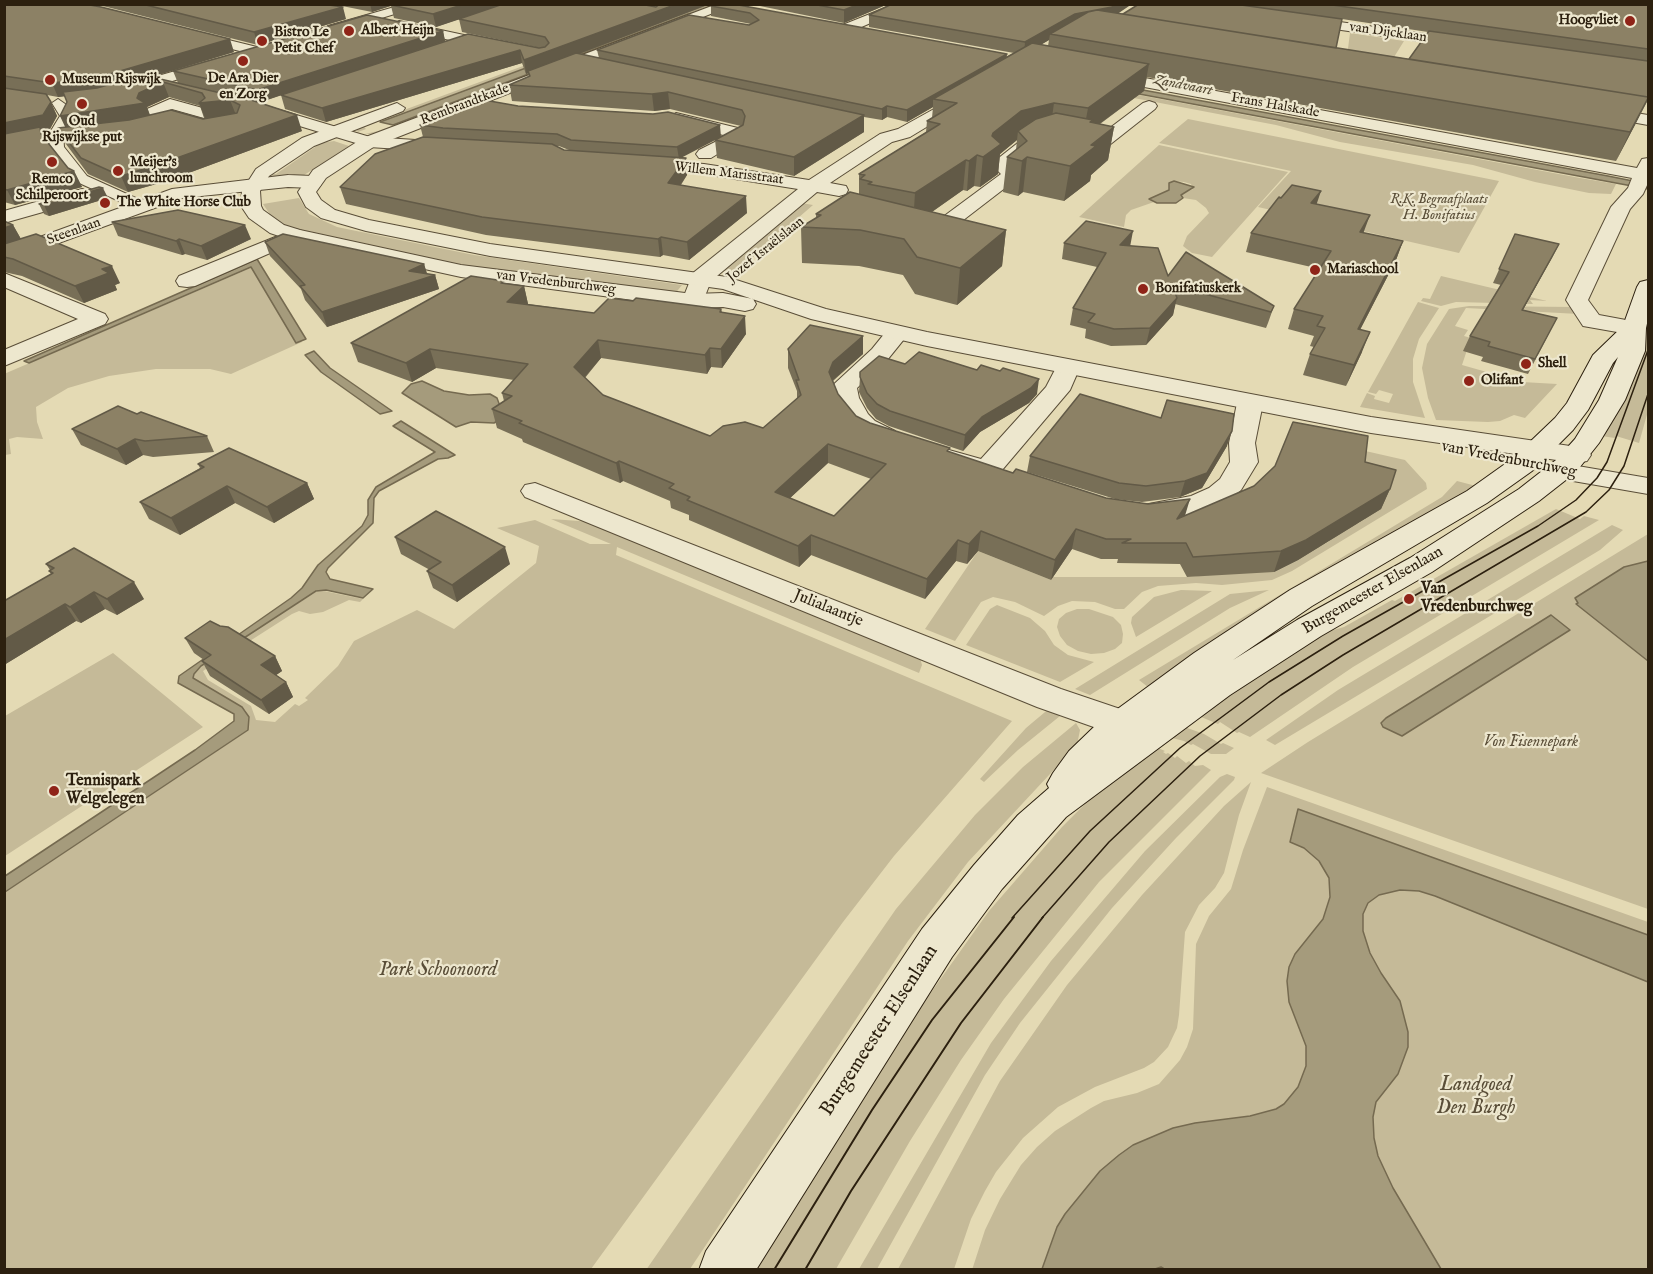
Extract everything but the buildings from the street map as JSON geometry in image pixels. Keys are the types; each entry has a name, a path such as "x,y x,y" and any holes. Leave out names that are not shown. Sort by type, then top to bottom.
{"street":[{"path":"315,34 421,4"},
{"path":"868,33 840,28 908,4"},
{"path":"1306,22 1312,4"},
{"path":"718,11 724,24"},
{"name":"Rembrandtkade","path":"313,182 319,174 369,142 577,62 718,11"},
{"path":"346,12 367,16 369,19 512,49"},
{"name":"van Dijcklaan","path":"1283,18 1480,46"},
{"path":"436,33 467,24"},
{"path":"1447,41 1455,28"},
{"path":"176,31 256,51"},
{"path":"437,51 470,40"},
{"path":"183,91 143,85 274,46"},
{"path":"577,62 609,69"},
{"name":"Frans Halskade","path":"1085,72 1643,176"},
{"name":"Jozef Israëlslaan","path":"693,301 701,278 814,185 885,138 904,134 980,88"},
{"path":"52,137 73,110 64,109 53,102"},
{"path":"236,122 170,104 153,112 208,126 236,122 284,102"},
{"path":"474,102 502,107"},
{"path":"1126,102 1167,109"},
{"path":"241,104 369,142 463,148"},
{"name":"Rembrandtkade","path":"252,187 262,172 308,142 409,104"},
{"path":"892,230 903,233 933,234 1012,174 1000,164 1025,146 1038,141 1068,140 1097,146 1149,106"},
{"path":"1573,107 1648,120"},
{"path":"661,117 736,133 736,137 682,167"},
{"path":"146,127 180,119"},
{"path":"872,125 904,134"},
{"path":"1022,130 1038,141"},
{"name":"Jozef Israëlslaan","path":"823,204 905,142 904,134"},
{"path":"52,137 72,137"},
{"path":"52,137 82,179 144,207"},
{"name":"Willem Marisstraat","path":"625,163 682,167 839,190"},
{"path":"1634,328 1591,321 1580,307 1578,298 1621,207 1643,176"},
{"name":"Steenlaan","path":"4,257 144,207 170,200 252,187 313,182"},
{"name":"van Vredenburchweg","path":"313,182 307,192 313,203 328,214 366,225 490,250 727,283 819,314 897,333 1371,425 1468,455 1550,460 1648,472"},
{"name":"van Vredenburchweg","path":"252,187 251,206 263,221 296,235 461,271 693,301 723,300 772,309 819,314"},
{"path":"4,217 102,189"},
{"path":"187,281 296,235"},
{"name":"Jozef Israëlslaan","path":"693,301 727,283 745,268"},
{"path":"4,279 96,319 4,359"},
{"name":"Burgemeester Elsenlaan","path":"725,1269 938,943 988,877 1052,806 1082,761 1122,724 1206,662 1301,598 1487,491 1550,460 1601,422 1633,351 1634,328 1648,287"},
{"name":"Burgemeester Elsenlaan","path":"1052,806 1239,672 1309,628 1421,565 1529,495 1550,460 1602,360 1634,328"},
{"path":"897,333 880,354 846,383 844,392 853,412 866,427 998,474 1057,390 1068,367"},
{"path":"1119,511 1154,512 1185,507 1209,500 1227,489 1244,462 1242,443 1250,403"},
{"name":"van Vredenburchweg","path":"1550,460 1648,486"},
{"name":"Julialaantje","path":"535,491 1049,698 1122,724"}],"green space":[{"path":"688,5 696,5 364,127 366,129 358,132 356,130 358,127"},
{"path":"699,13 373,134 365,134 688,14"},
{"path":"1350,33 1404,41 1386,70 1346,64"},
{"path":"1043,77 1616,184 1611,194 1589,193 1535,182 1473,165 1340,142 1276,125 1039,80"},
{"name":"R.K. Begraafplaats H. Bonifatius","path":"1188,119 1499,181 1459,253 1258,207 1291,171 1159,143"},
{"path":"334,141 349,146 298,179 268,179 271,174 276,174 321,143"},
{"path":"1159,145 1288,172 1212,257 1192,253 1183,246 1187,236 1209,213 1196,200 1183,198 1181,195 1193,189 1191,184 1174,181 1169,183 1170,190 1149,199 1154,202 1131,210 1126,215 1124,227 1079,217"},
{"path":"299,198 309,214 337,227 474,255 682,285 674,295 486,271 298,231 273,219 263,204"},
{"path":"801,203 813,205 737,271 725,271 723,268"},
{"path":"260,264 302,342 231,374 210,369 156,369 109,376 68,388 36,407 37,422 43,439 17,437 9,439 11,454 5,455 4,374"},
{"path":"1441,276 1547,301 1530,300 1533,304 1456,302 1441,306 1421,301 1423,298 1430,299"},
{"path":"1418,302 1439,308 1419,339 1413,359 1413,382 1425,418 1360,407 1367,393 1375,396 1374,399 1389,403 1393,394 1379,390 1376,394 1368,392"},
{"path":"1469,306 1575,307 1579,314 1466,308 1455,326 1468,330 1464,336 1471,338 1462,365 1522,382 1557,384 1525,418 1514,415 1500,421 1488,422 1436,420 1428,398 1422,368 1427,344 1449,309"},
{"path":"1648,324 1648,411 1639,443 1616,436 1615,438 1601,436 1636,359"},
{"path":"1361,450 1405,460 1426,483 1427,489 1292,571 1272,580 1222,585 1196,583 1158,586 1142,592 1124,609 1115,609 1095,602 1072,601 1058,606 1044,616 1015,602 993,597 981,602 955,641 925,629 978,551 1051,580 1053,577 1189,577 1268,569 1272,572 1315,544 1319,547 1328,542 1353,522 1357,524 1365,519 1364,463"},
{"path":"1457,481 1476,486 1153,691 1139,680 1442,497"},
{"path":"1556,509 1580,519 1584,516 1599,520 1353,667 1250,737 1237,733 1220,722 1218,724 1194,714 1326,632 1344,627 1392,600 1395,601"},
{"name":"Park Schoonoord","path":"551,519 593,522 920,658 922,665 919,673 617,547 616,555 1012,721 894,856 843,922 591,1269 5,1270 5,892 248,730 246,711 242,707 193,678 194,674 209,660 319,590 363,599 360,602 349,600 323,612 310,614 299,611 292,614 203,671 208,680 251,706 256,720 275,722 295,704 299,706 308,700 305,698 338,666 354,641 417,610 454,629 536,563 539,546 497,528 535,520 590,544 611,544"},
{"path":"1612,525 1623,530 1600,550 1275,745 1266,740 1338,690"},
{"name":"Von Fisennepark","path":"1648,534 1648,909 1261,773 1308,742"},
{"path":"1181,590 1212,591 1136,637 1131,623 1132,617 1154,597"},
{"path":"1269,590 1230,608 1090,695 1075,689 1230,594"},
{"path":"997,605 1030,618 1045,631 1054,645 1068,655 1094,662 1060,682 966,645 990,609"},
{"path":"1077,609 1089,609 1113,617 1121,625 1122,643 1115,649 1104,653 1091,654 1067,645 1057,627 1059,619 1066,613"},
{"name":"Tennispark Welgelegen","path":"113,653 203,727 5,856 5,716"},
{"path":"1051,707 1060,716 1018,750 984,782 980,779 1026,728"},
{"path":"1076,723 1080,730 1077,745 968,862 908,941 690,1269 646,1270 896,909 975,815 1023,767"},
{"path":"1179,725 1234,748 1226,754 1211,754 1193,744 1168,737"},
{"path":"1151,745 1175,758 1177,756 1186,763 1189,761 1195,766 1203,765 1211,770 1099,882 1004,999 961,1060 910,1141 836,1269 756,1270 922,1005 989,911 1062,827"},
{"path":"1227,774 1235,777 1234,780 1176,838 1112,908 1020,1023 985,1075 877,1269 859,1269 991,1043 1051,961 1145,851 1220,777"},
{"path":"1251,782 1239,815 1224,873 1215,888 1199,905 1185,932 1179,1015 1177,1028 1168,1047 1154,1062 1144,1068 1095,1087 1058,1107 1023,1138 996,1172 985,1191 971,1219 954,1269 898,1269 1000,1081 1067,985 1142,895 1224,806"},
{"name":"Landgoed Den Burgh","path":"1267,787 1648,922 1648,935 1297,809 1435,896 1648,982 1648,1269 972,1270 985,1230 1000,1199 1021,1165 1037,1147 1055,1131 1104,1101 1137,1093 1159,1084 1180,1060 1193,1029 1196,944 1209,916 1231,889"}],"shaded area":[{"path":"696,5 712,5 705,9 1608,176 1648,184 1648,189 700,12 688,14 393,125 380,122"},
{"path":"1174,181 1194,187 1181,195 1183,198 1176,203 1157,203 1149,199 1169,190 1169,183"},
{"path":"257,259 306,339 296,343 251,267 29,363 24,361"},
{"path":"314,351 330,368 392,411 380,414 321,372 305,355"},
{"path":"422,381 444,391 469,395 490,394 497,398 504,417 494,423 471,422 456,427 402,393 411,384"},
{"path":"401,421 455,455 438,459 379,491 374,498 373,523 326,572 330,579 373,589 363,598 326,590 316,591 201,666 193,678 242,707 249,717 248,730 5,892 5,876 195,750 234,721 234,714 178,683 179,676 291,598 302,588 318,565 362,526 368,515 368,500 376,487 435,452 393,426"},
{"path":"1648,561 1648,661 1576,604 1578,603 1575,598 1624,567"},
{"path":"1551,615 1570,630 1402,736 1383,727 1381,723 1386,718"},
{"path":"1298,809 1648,935 1648,982 1435,896 1419,891 1400,890 1379,895 1368,903 1363,914 1363,931 1370,953 1400,1001 1408,1032 1408,1047 1398,1074 1376,1102 1373,1117 1374,1138 1378,1156 1393,1188 1441,1269 1166,1270 1161,1267 1152,1270 1042,1269 1057,1227 1065,1214 1100,1171 1133,1145 1173,1128 1250,1116 1276,1109 1284,1104 1298,1087 1306,1066 1306,1046 1289,1002 1287,981 1289,967 1295,954 1323,919 1330,897 1329,878 1319,861 1304,848 1290,842"}],"tram line":[{"path":"1012,918 1090,831 1180,748 1269,682 1343,636 1538,526 1576,500 1597,478 1607,462 1648,350"},
{"path":"1042,918 1109,842 1200,756 1281,695 1343,655 1586,512 1609,490 1624,466 1648,394"},
{"path":"774,1270 872,1110 932,1020 1014,917"},
{"path":"805,1270 851,1191 961,1023 1043,917"}],"place":[{"name":"Hoogvliet","path":"1630,21"},
{"name":"Albert Heijn","path":"349,31"},
{"name":"Bistro Le Petit Chef","path":"262,41"},
{"name":"De Ara Dier en Zorg","path":"243,61"},
{"name":"Museum Rijswijk","path":"50,80"},
{"name":"Oud Rijswijkse put","path":"82,104"},
{"name":"Remco Schilperoort","path":"52,162"},
{"name":"Meijer's lunchroom","path":"118,171"},
{"name":"The White Horse Club","path":"105,203"},
{"name":"Mariaschool","path":"1315,270"},
{"name":"Bonifatiuskerk","path":"1143,289"},
{"name":"Shell","path":"1526,364"},
{"name":"Olifant","path":"1469,381"},
{"name":"Van Vredenburchweg","path":"1409,599"},
{"name":"Tennispark Welgelegen","path":"54,791"}],"water label":[{"name":"Zandvaart","path":"1183,86"}]}
